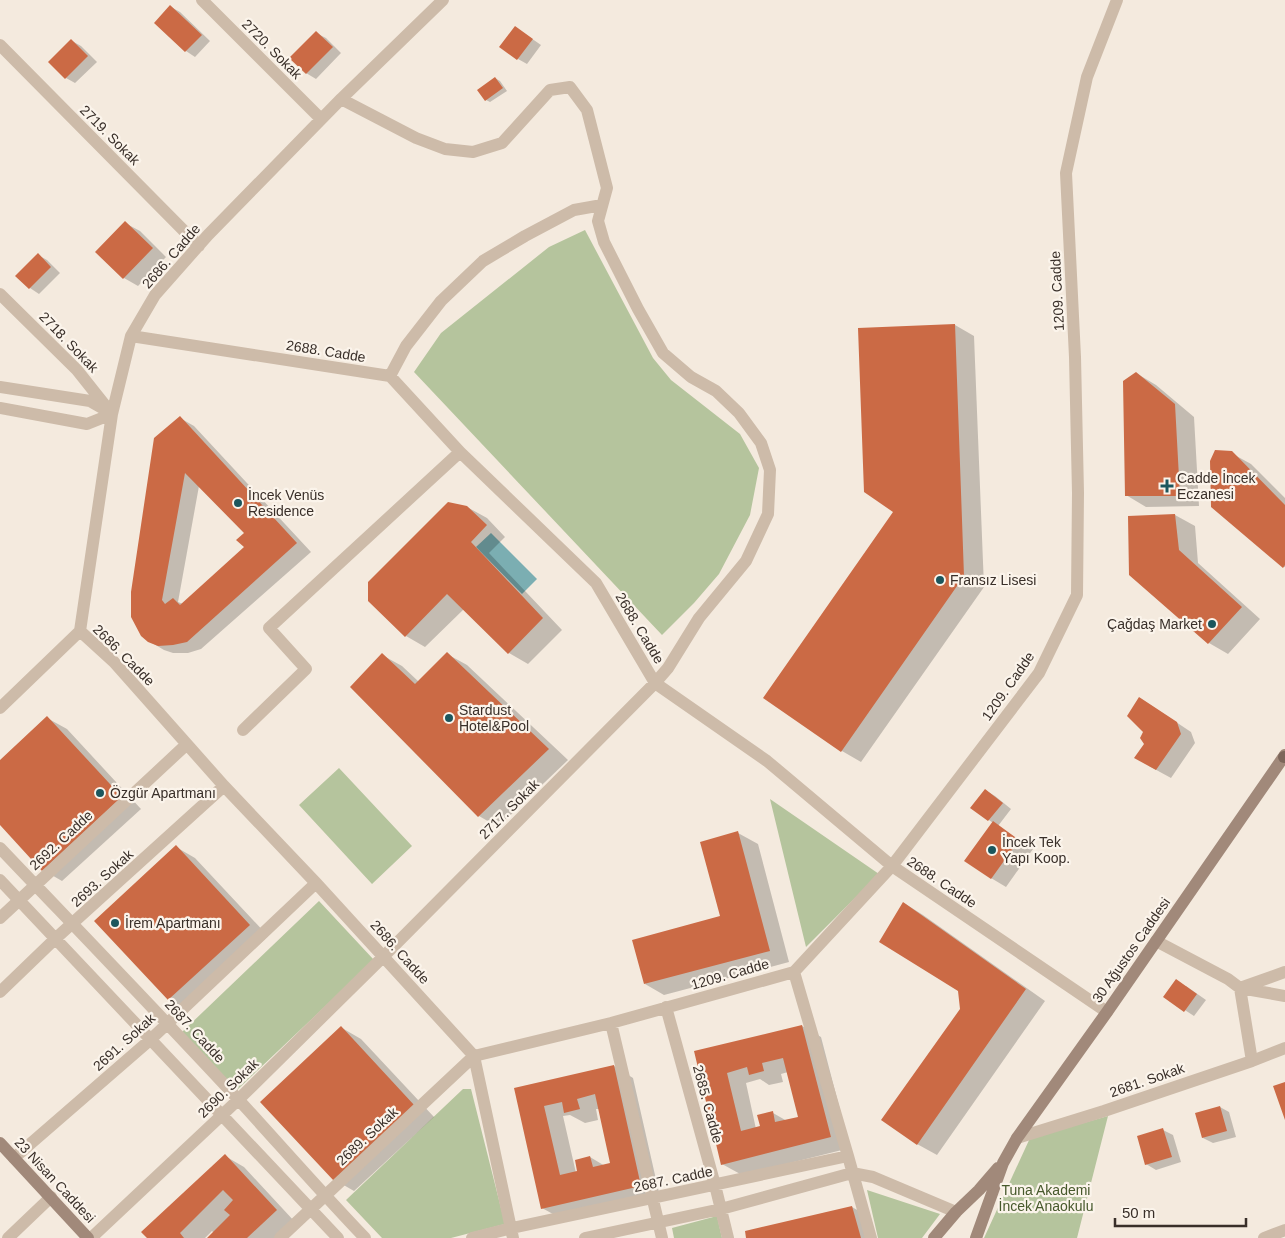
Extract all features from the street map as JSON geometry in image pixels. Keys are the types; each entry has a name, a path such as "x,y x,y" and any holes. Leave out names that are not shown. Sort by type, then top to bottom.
{"main road":[{"name":"30 Ağustos Caddesi","path":"1003,1163 1017,1138 1285,756"},
{"name":"23 Nisan Caddesi","path":"0,1143 89,1238"},
{"path":"934,1238 1003,1163"},
{"path":"976,1238 1003,1163"}],"street":[{"name":"2720. Sokak","path":"202,0 321,119"},
{"name":"2686. Cadde","path":"443,0 341,98 199,246 155,295 132,336 112,414 80,631 114,662 224,786 316,883 474,1056 512,1233"},
{"name":"1209. Cadde","path":"474,1056 611,1023 794,972 892,866 1038,673 1077,595 1078,493 1075,357 1066,173 1087,77 1118,0"},
{"name":"2719. Sokak","path":"0,45 199,246"},
{"name":"2717. Sokak","path":"341,98 416,138 445,149 473,152 502,143 550,90 570,87 587,110 607,188 598,221 604,242 638,309 663,353 691,377 716,391 739,413 761,443 770,470 768,514 746,561 699,618 668,668 384,957"},
{"path":"390,376 406,346 441,301 484,261 525,236 574,210 602,205"},
{"name":"2718. Sokak","path":"0,294 77,370 112,414"},
{"name":"2688. Cadde","path":"132,336 390,376 460,452 596,583 655,683 767,761 892,866 1107,1012"},
{"path":"0,387 90,401 112,414"},
{"path":"0,408 87,424 112,414"},
{"path":"243,730 306,669 269,628 460,452"},
{"path":"0,708 80,631"},
{"name":"2692. Cadde","path":"0,918 187,744"},
{"name":"2693. Sokak","path":"0,992 55,939 224,786"},
{"name":"2687. Cadde","path":"0,848 238,1100 324,1196 365,1238"},
{"path":"0,880 338,1238"},
{"name":"2691. Sokak","path":"14,1158 150,1040 316,883"},
{"path":"1156,941 1228,979 1240,988 1285,996"},
{"name":"2690. Sokak","path":"89,1238 238,1100 384,957"},
{"path":"794,972 871,1238"},
{"path":"1240,988 1285,972"},
{"path":"1240,988 1252,1061"},
{"name":"2685. Cadde","path":"666,1007 728,1238"},
{"path":"611,1023 662,1238"},
{"name":"2681. Sokak","path":"1017,1138 1104,1111 1285,1048"},
{"name":"2689. Sokak","path":"280,1238 474,1056"},
{"path":"848,1156 873,1176 956,1212"},
{"name":"2687. Cadde","path":"472,1238 512,1233 653,1199 848,1156"},
{"path":"585,1238 721,1208 852,1173 873,1176"},
{"path":"8,1238 51,1197"},
{"path":"1264,1238 1285,1230"}],"green space":[{"path":"585,230 653,358 671,380 740,434 759,468 750,515 719,574 694,603 662,635 414,372 441,333 549,247"},
{"path":"339,768 412,846 372,884 299,805"},
{"path":"770,799 879,874 806,947"},
{"path":"319,901 374,960 237,1090 181,1033"},
{"path":"463,1089 471,1089 505,1224 451,1238 382,1238 346,1200"},
{"name":"Tuna Akademi İncek Anaokulu","path":"1108,1116 1077,1238 984,1238 1030,1138"},
{"path":"867,1190 940,1214 922,1238 878,1238"},
{"path":"717,1216 722,1238 674,1238 672,1228"}],"water":[{"path":"491,533 537,579 522,594 476,547"}],"building":[{"path":"170,5 202,35 185,52 154,23"},
{"path":"515,26 533,39 517,60 499,47"},
{"path":"316,31 333,47 306,74 289,58"},
{"path":"71,39 88,56 65,79 48,62"},
{"path":"495,77 503,88 485,101 477,90"},
{"path":"125,221 153,248 123,279 95,252"},
{"path":"38,253 51,267 29,289 15,276"},
{"path":"955,324 964,576 841,752 763,698 893,512 864,492 858,328"},
{"path":"1136,372 1175,404 1180,496 1125,496 1123,381"},
{"name":"İncek Venüs Residence","path":"180,416 297,543 187,642 158,646 148,642 141,636 131,617 131,592 154,438","holes":["185,473 244,533 236,540 244,547 180,605 173,598 165,604 162,600"]},
{"path":"1215,450 1232,451 1285,505 1285,565 1283,568 1211,507 1210,461"},
{"path":"448,502 467,506 487,525 471,542 543,618 508,654 447,594 405,637 368,601 368,582"},
{"path":"1175,514 1179,550 1242,607 1208,644 1129,575 1128,516"},
{"name":"Stardust Hotel&Pool","path":"447,652 549,749 478,817 350,687 382,653 415,684"},
{"path":"1139,697 1177,722 1181,734 1156,770 1134,758 1144,744 1140,738 1143,732 1127,716"},
{"name":"Özgür Apartmanı","path":"47,716 122,797 42,871 0,825 0,760"},
{"path":"985,789 1003,803 988,821 970,808"},
{"name":"İncek Tek Yapı Koop.","path":"993,821 1019,840 991,879 964,861"},
{"path":"738,831 770,951 644,984 632,940 720,916 700,842"},
{"name":"İrem Apartmanı","path":"176,845 250,925 168,1000 94,921"},
{"path":"903,902 1026,989 917,1145 881,1120 960,1009 958,991 879,942"},
{"path":"1176,979 1197,994 1184,1012 1163,997"},
{"path":"802,1025 831,1137 721,1165 694,1051","holes":["783,1058 798,1117 775,1122 773,1111 757,1115 760,1126 741,1131 727,1073 747,1067 749,1075 764,1071 762,1063"]},
{"path":"341,1026 415,1106 334,1181 260,1102"},
{"path":"614,1065 641,1186 541,1209 514,1088","holes":["595,1094 610,1163 593,1167 590,1156 575,1160 577,1171 560,1175 544,1106 562,1102 564,1113 580,1109 577,1099"]},
{"path":"1285,1082 1285,1120 1273,1086"},
{"path":"1220,1106 1227,1131 1202,1138 1195,1113"},
{"path":"1163,1128 1172,1157 1145,1165 1137,1136"},
{"path":"225,1154 277,1210 247,1238 207,1238 230,1215 224,1210 233,1200 223,1190 180,1233 184,1238 147,1238 141,1232"},
{"path":"852,1206 861,1238 746,1238 745,1231"}],"place":[{"name":"Cadde İncek Eczanesi","path":"1167,486"},
{"name":"İncek Venüs Residence","path":"238,503"},
{"name":"Fransız Lisesi","path":"940,580"},
{"name":"Çağdaş Market","path":"1212,624"},
{"name":"Stardust Hotel&Pool","path":"449,718"},
{"name":"Özgür Apartmanı","path":"100,793"},
{"name":"İncek Tek Yapı Koop.","path":"992,850"},
{"name":"İrem Apartmanı","path":"115,923"}]}
